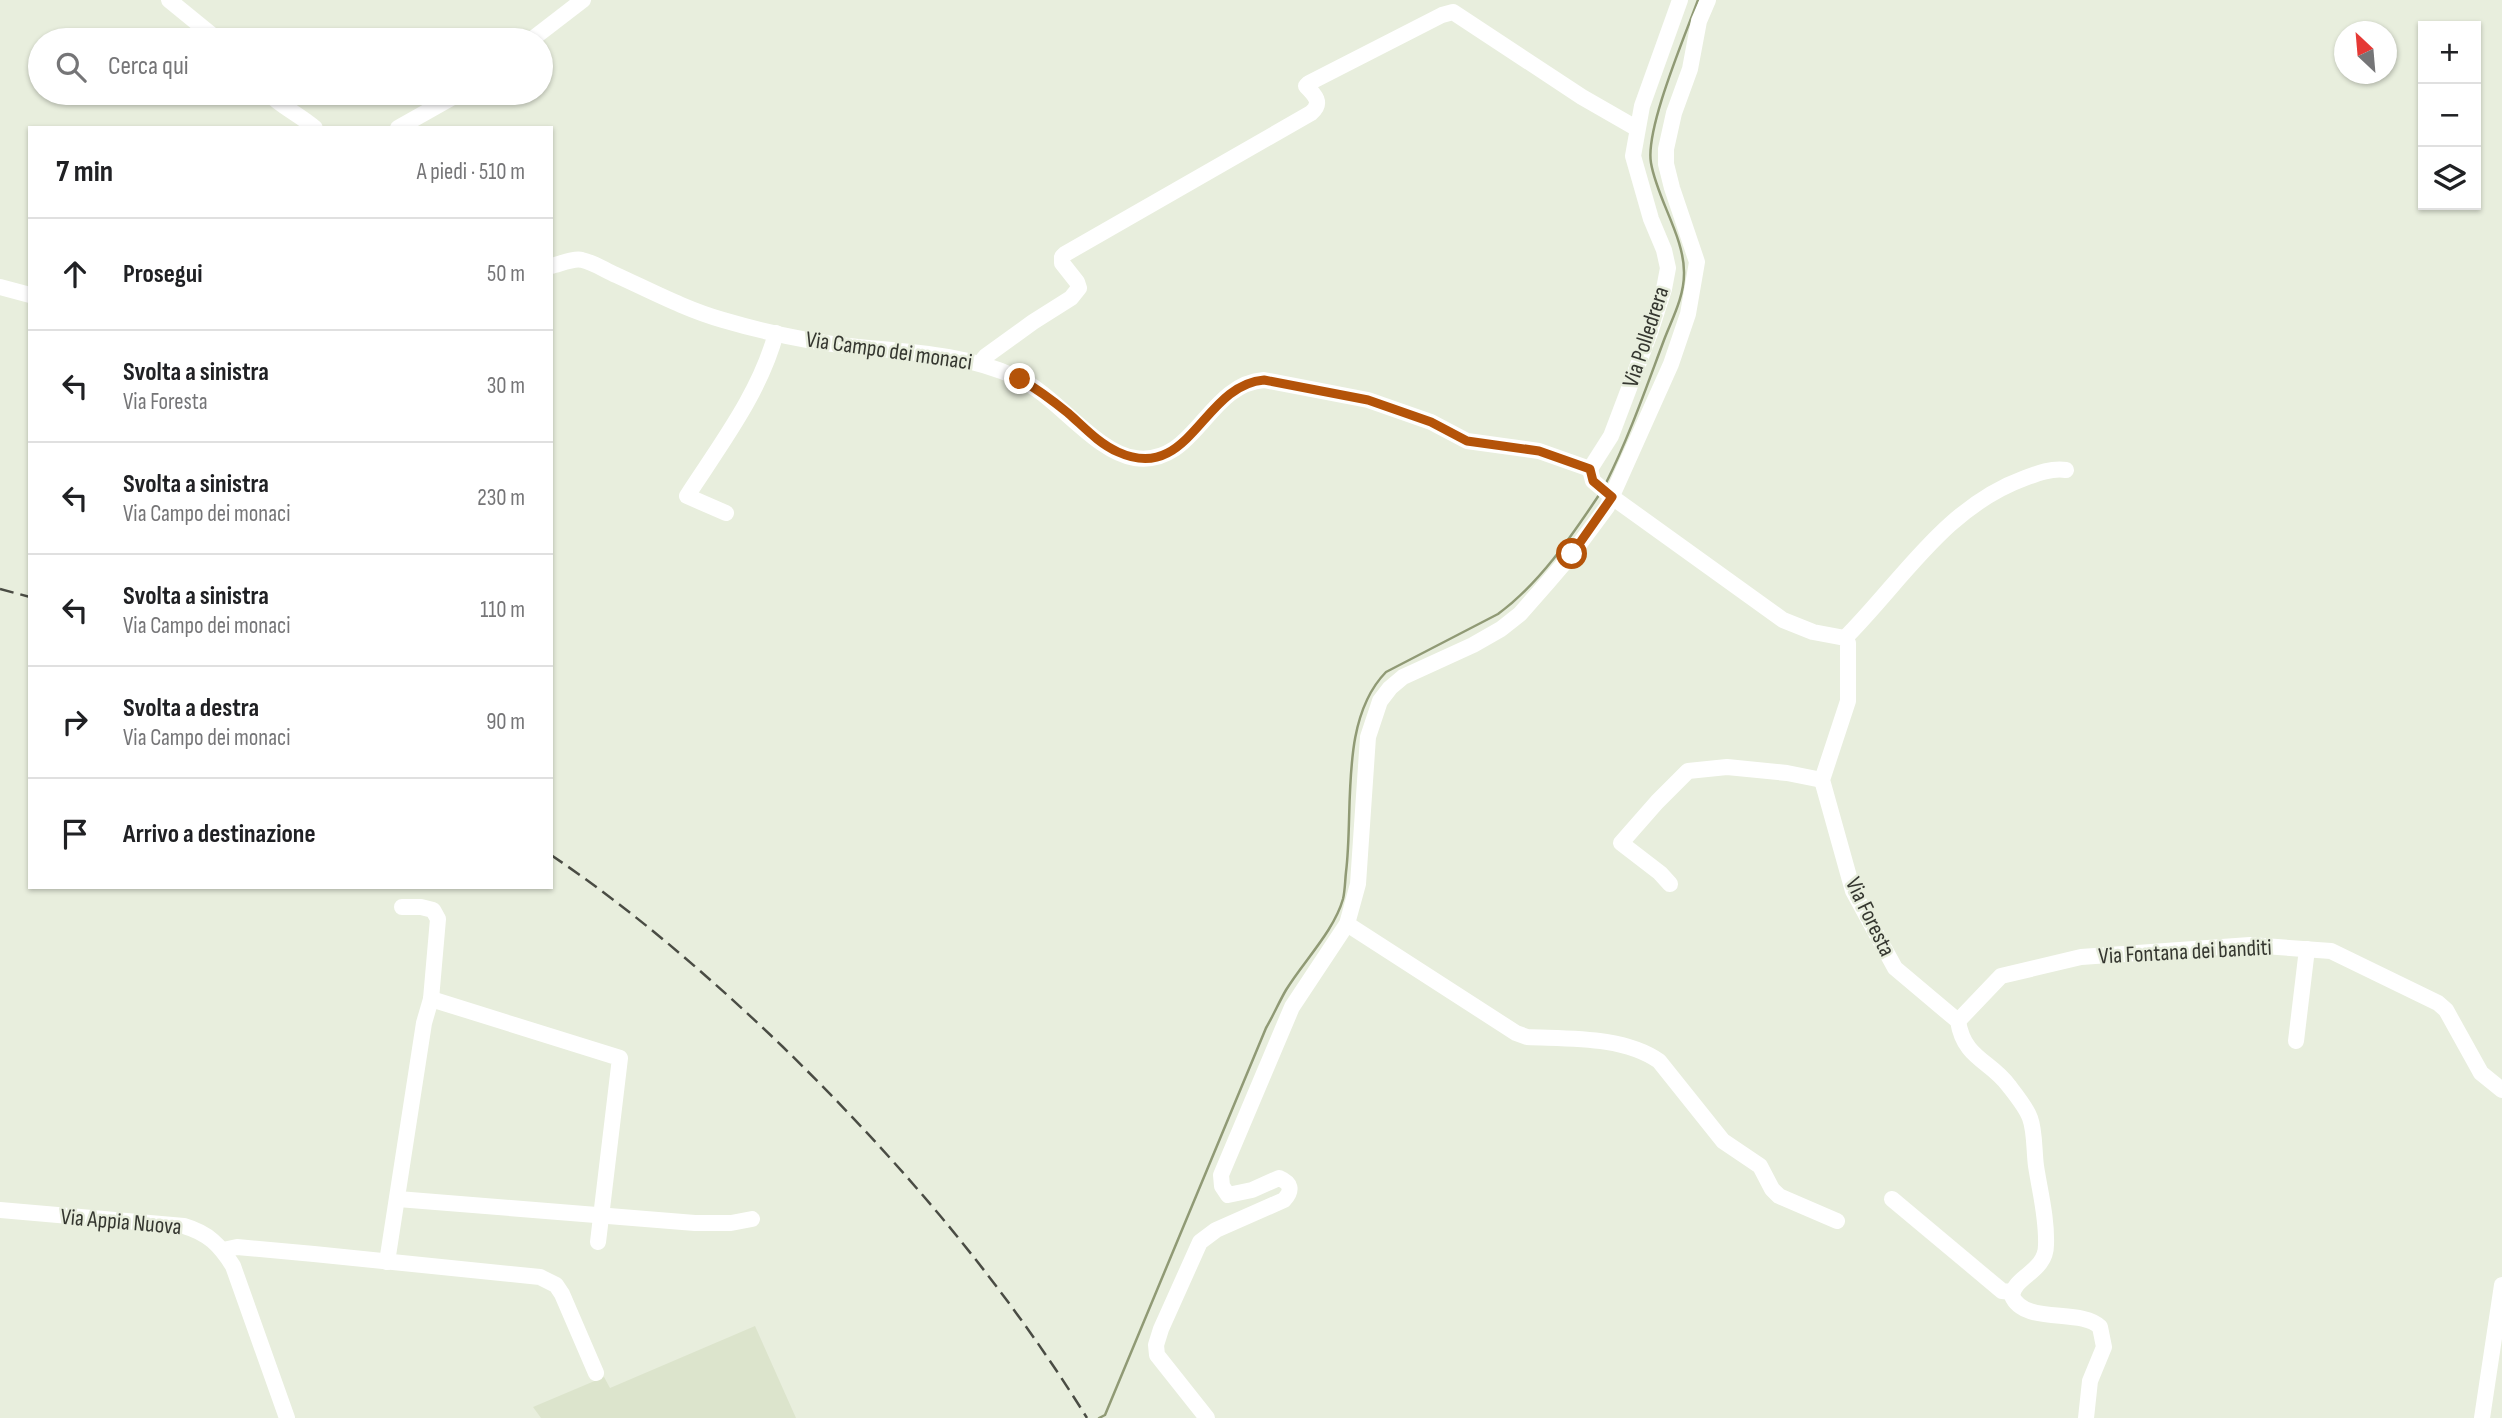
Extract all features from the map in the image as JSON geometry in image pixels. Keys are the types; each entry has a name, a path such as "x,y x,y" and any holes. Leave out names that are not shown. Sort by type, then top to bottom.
{"street":[{"path":"169,0 203,28"},
{"path":"547,28 583,0"},
{"name":"Via Polledrera","path":"1592,475 1632,383 1664,289 1668,268 1637,177 1633,156 1636,128 1650,81 1680,0"},
{"path":"1207,1418 1157,1355 1156,1345 1200,1242 1216,1230 1284,1200 1289,1195 1290,1187 1286,1181 1279,1178 1252,1190 1227,1195 1222,1186 1221,1175 1292,1007 1347,925 1358,884 1368,737 1380,701 1403,677 1501,629 1520,614 1572,554 1610,496 1671,364 1688,314 1697,262 1672,188 1666,164 1666,149 1674,113 1690,69 1699,22 1709,0"},
{"path":"980,363 1033,322 1071,298 1079,288 1062,263 1065,254 1317,109 1315,94 1306,86 1308,83 1442,15 1453,12 1582,97 1636,128"},
{"path":"281,105 313,126"},
{"path":"402,126 439,105"},
{"name":"Via Campo dei monaci","path":"553,266 581,260 720,319 776,333 817,342 919,352 980,363 1020,379 1046,395 1108,447 1131,458 1162,457 1177,449 1231,393 1256,380 1264,380 1368,400 1431,422 1467,441 1539,451 1592,475"},
{"path":"0,288 28,295"},
{"path":"726,513 687,496 749,399 776,333"},
{"path":"1845,638 1945,527 1978,501 2004,485 2041,472 2067,470"},
{"path":"1592,475 1610,496 1783,621 1813,632 1845,638 1848,643 1848,701 1822,780 1787,773 1727,767 1688,771 1621,844 1660,873 1670,884"},
{"name":"Via Foresta","path":"1822,780 1853,891 1895,968 1958,1021 1961,1038 1978,1058 2008,1084 2030,1118 2046,1219 2047,1250 2042,1263 2015,1287 2012,1293"},
{"path":"387,1262 424,1023 431,999 438,919 433,910 402,907"},
{"path":"1347,925 1516,1033 1527,1037 1617,1045 1651,1055 1659,1061 1723,1141 1760,1166 1772,1189 1779,1196 1837,1221"},
{"name":"Via Fontana dei banditi","path":"1958,1021 2001,976 2081,957 2250,945 2330,951 2438,1003 2446,1010 2481,1073 2502,1090"},
{"path":"2296,1041 2307,949"},
{"path":"431,999 620,1058 598,1242"},
{"path":"398,1199 695,1223 731,1223 752,1219"},
{"path":"1892,1199 2002,1291 2012,1293 2015,1302 2035,1312 2090,1321 2100,1327 2105,1347 2090,1381 2086,1418"},
{"name":"Via Appia Nuova","path":"0,1210 184,1226 206,1235 223,1250 233,1266 287,1418"},
{"path":"223,1250 237,1247 532,1275 549,1280 562,1294 596,1373"},
{"path":"2482,1418 2502,1285"}],"shaded area":[{"path":"755,1326 796,1418 541,1418 533,1407 604,1377 610,1388"}],"waterway":[{"path":"1606,483 1637,412 1682,291 1683,260 1676,233 1654,177 1651,148 1667,82 1698,0"},
{"path":"1099,1418 1105,1415 1266,1028 1286,990 1339,911 1345,889 1351,766 1361,715 1371,692 1386,672 1498,614 1513,602 1553,559 1599,495"}],"railway":[{"path":"0,589 28,596"},
{"path":"553,856 642,922 700,971 826,1089 907,1177 984,1270 1020,1318 1087,1418"}],"route":[{"path":"1020,379 1046,395 1108,447 1131,458 1162,457 1177,449 1231,393 1256,380 1283,382 1368,400 1431,422 1467,441 1539,451 1590,469 1593,481 1612,497 1572,554"}]}
